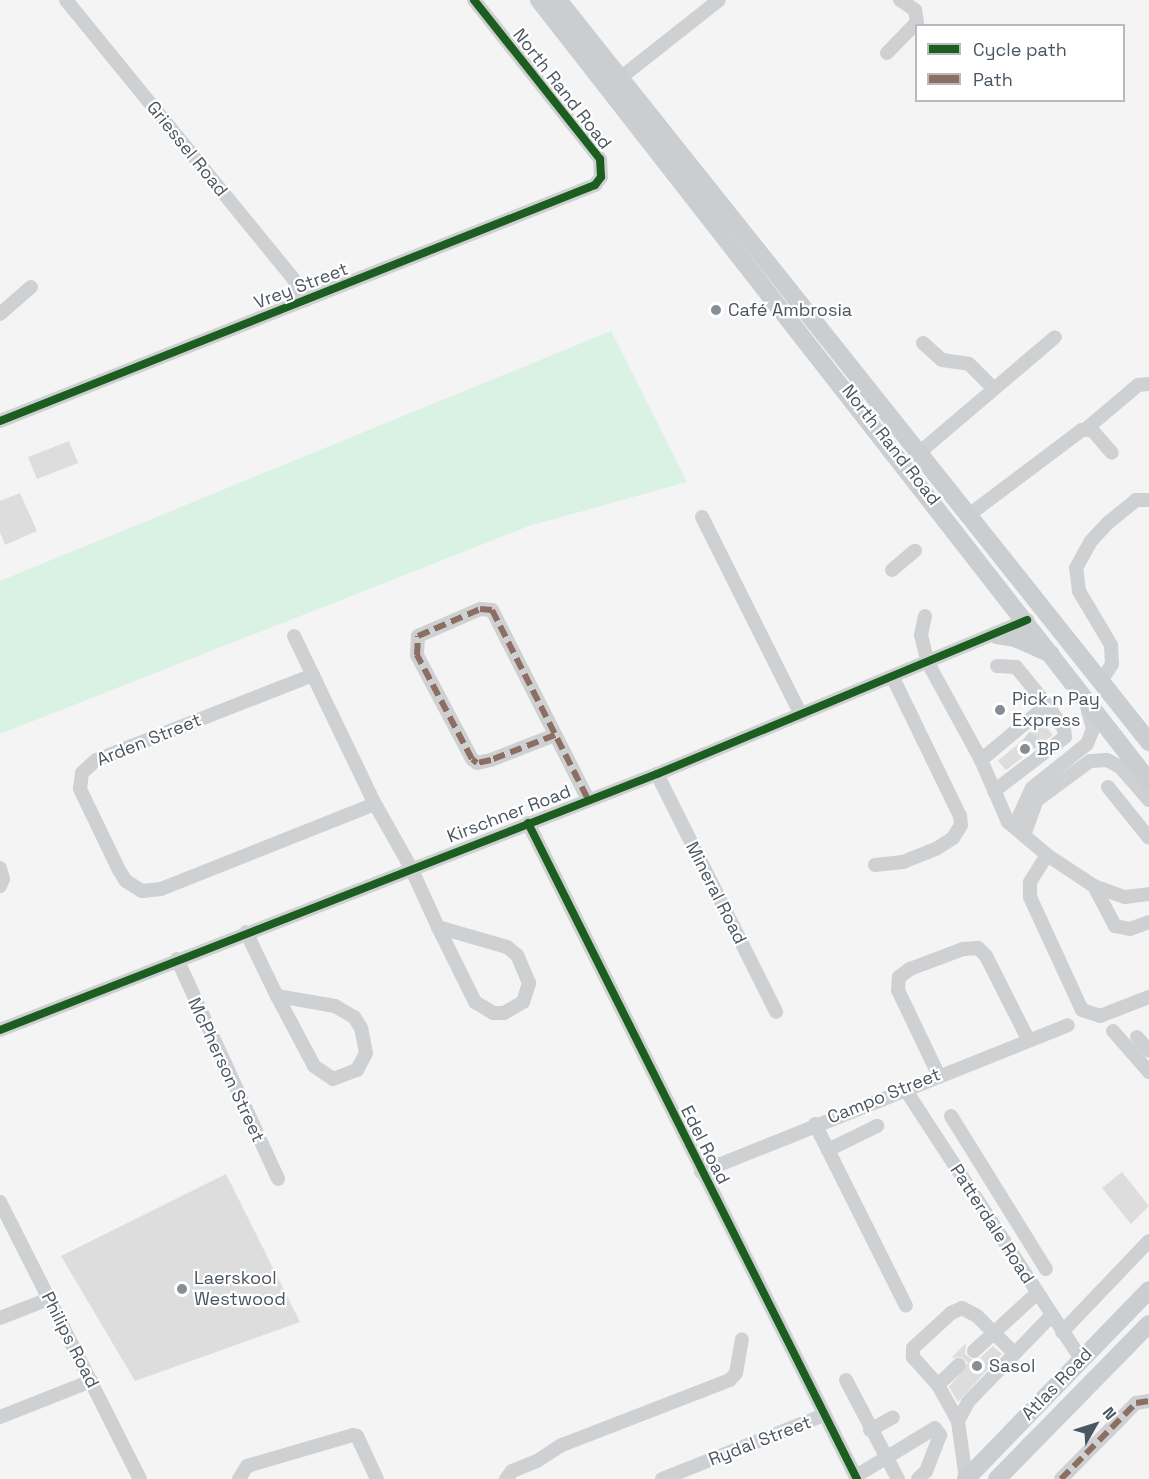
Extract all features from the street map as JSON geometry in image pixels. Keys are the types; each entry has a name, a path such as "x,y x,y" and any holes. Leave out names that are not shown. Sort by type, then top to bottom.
{"main road":[{"name":"North Rand Road","path":"539,0 1010,598 1149,781"},
{"name":"North Rand Road","path":"558,0 823,337 970,514 1149,742"},
{"path":"922,455 1023,595 1029,608 1027,620"},
{"path":"1010,598 1000,634 1015,638 1055,656"},
{"name":"Atlas Road","path":"966,1479 1149,1290"},
{"name":"Atlas Road","path":"997,1479 1149,1324"}],"street":[{"name":"Griessel Road","path":"66,0 292,277 306,300"},
{"name":"North Rand Road","path":"474,0 592,148 603,168"},
{"path":"619,79 719,0"},
{"path":"900,0 915,10 917,22 915,24"},
{"path":"887,53 915,24"},
{"name":"Vrey Street","path":"0,421 586,190 601,177 603,168"},
{"path":"0,314 32,287"},
{"path":"922,455 1055,337"},
{"path":"924,343 942,360 969,364 994,389"},
{"path":"970,514 1086,429 1138,386 1149,384"},
{"path":"1086,429 1097,434 1112,453"},
{"path":"1101,681 1112,664 1111,645 1079,591 1076,567 1091,541 1109,522 1136,500 1148,498"},
{"path":"702,517 801,715"},
{"path":"892,570 915,551"},
{"path":"555,735 492,760 477,763 472,759 417,655 418,636 480,609 492,610 502,624 588,799"},
{"path":"925,616 921,636 928,663 981,760 1003,814 1047,855 1094,886 1125,897 1149,894"},
{"name":"Kirschner Road","path":"0,1030 246,932 657,774 1000,634 1027,620"},
{"path":"294,636 375,804 411,868 438,927 475,1002 483,1010 504,1014 523,1002 530,982 517,955 507,947 438,927"},
{"path":"994,791 1065,737 1064,729 1016,667 997,666"},
{"name":"Arden Street","path":"313,675 96,760 82,773 80,789 126,881 142,891 161,889 375,804"},
{"path":"875,865 903,862 936,849 953,838 961,825 960,816 893,678"},
{"path":"1067,767 1092,736 1092,720 1082,692"},
{"path":"981,760 1021,733 1047,705"},
{"path":"1043,752 1067,767"},
{"path":"1019,831 1032,788 1067,767 1090,761 1107,760 1129,775 1149,800"},
{"name":"Mineral Road","path":"657,774 776,1012"},
{"path":"1108,787 1149,838"},
{"name":"Edel Road","path":"528,823 856,1478"},
{"path":"1047,855 1030,882 1030,897 1082,1010 1100,1016 1149,997"},
{"path":"0,868 3,879 0,886"},
{"path":"1094,886 1114,926 1130,928 1149,922"},
{"path":"246,932 277,996 314,1066 333,1079 357,1070 366,1053 361,1028 354,1017 335,1006 277,996"},
{"path":"938,1074 898,990 899,977 910,969 963,949 978,948 986,956 1028,1039"},
{"name":"McPherson Street","path":"177,959 278,1179"},
{"name":"Campo Street","path":"701,1172 938,1074 1068,1025"},
{"path":"1113,1031 1149,1072"},
{"path":"1137,1036 1149,1051"},
{"name":"Patterdale Road","path":"904,1089 1081,1359"},
{"path":"951,1116 1046,1269"},
{"path":"815,1124 906,1306"},
{"path":"828,1150 878,1126"},
{"name":"Philips Road","path":"1,1205 140,1479"},
{"path":"1062,1332 1149,1241"},
{"path":"1017,1261 1035,1249"},
{"path":"974,1351 1037,1293"},
{"path":"0,1318 49,1299"},
{"path":"966,1479 958,1421 938,1385 913,1357 913,1348 951,1313 962,1308 970,1310 1014,1353"},
{"path":"958,1421 968,1401 1051,1316"},
{"path":"506,1479 515,1469 537,1461 562,1444 730,1380 735,1373 742,1340"},
{"path":"938,1385 959,1365"},
{"path":"846,1380 884,1459 898,1479"},
{"path":"0,1417 91,1381"},
{"path":"1061,1479 1136,1403 1149,1401"},
{"name":"Rydal Street","path":"662,1479 824,1415"},
{"path":"870,1430 893,1417"},
{"path":"856,1478 935,1428 940,1435 927,1471 918,1479"},
{"path":"239,1479 247,1466 353,1435 357,1436 377,1479"}],"green space":[{"path":"611,331 687,482 529,526 0,734 0,581"}],"building":[{"path":"69,441 78,463 37,479 28,457"},
{"path":"20,493 37,531 5,545 0,532 0,501"},
{"path":"1043,722 1053,735 1006,770 998,761"},
{"path":"1122,1172 1149,1206 1131,1224 1102,1188"},
{"name":"Laerskool Westwood","path":"226,1174 300,1322 135,1381 61,1256"},
{"path":"966,1343 965,1354 971,1359 980,1358 993,1346 1002,1354 958,1402 949,1387 968,1363 962,1357 951,1358"}],"tunnel":[{"path":"1025,737 1040,749"}],"marked path":[{"path":"555,735 491,760 477,763 472,759 417,655 418,636 480,609 492,610 588,799"},
{"path":"1061,1479 1136,1403 1149,1401"}],"cycle path":[{"path":"0,421 595,185 601,177 600,159 474,0"},
{"path":"0,1030 657,774 1027,620"},
{"path":"528,823 857,1479"}],"place":[{"name":"Café Ambrosia","path":"716,310"},
{"name":"Pick n Pay Express","path":"1000,710"},
{"name":"BP","path":"1025,749"},
{"name":"Laerskool Westwood","path":"182,1289"},
{"name":"Sasol","path":"977,1366"}]}
